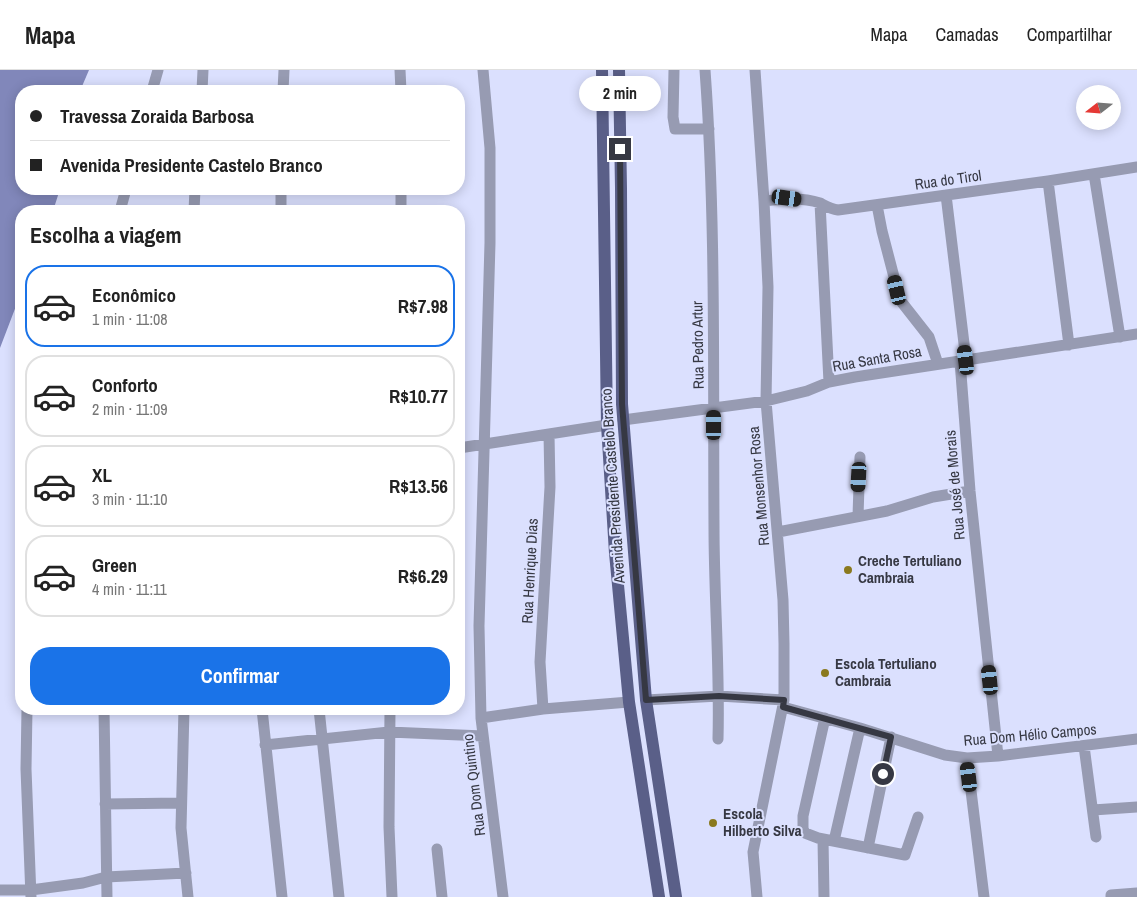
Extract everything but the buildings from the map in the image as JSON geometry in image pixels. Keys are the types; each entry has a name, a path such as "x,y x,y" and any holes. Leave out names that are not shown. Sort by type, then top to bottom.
{"main road":[{"name":"Avenida Presidente Castelo Branco","path":"602,70 607,426 615,553 630,702 659,895"},
{"name":"Avenida Presidente Castelo Branco","path":"619,70 623,420 646,700 675,894"},
{"path":"615,553 633,551"},
{"path":"659,895 675,894"}],"street":[{"path":"154,85 158,70"},
{"path":"202,85 203,70"},
{"path":"283,85 284,70"},
{"path":"400,70 400,85"},
{"name":"Rua Dom Quintino","path":"483,70 490,148 490,243 479,626 481,718 503,897"},
{"path":"674,70 673,117 675,130 709,129"},
{"name":"Rua Pedro Artur","path":"705,70 709,129 714,407 714,548 719,696 718,739"},
{"name":"Rua Monsenhor Rosa","path":"755,70 768,286 766,401 783,600 783,704 753,852 757,897"},
{"name":"Rua do Tirol","path":"764,201 787,198 820,203 838,210 946,194 1048,182 1137,167"},
{"path":"1094,174 1120,337"},
{"path":"1048,182 1069,345"},
{"path":"604,189 621,188"},
{"name":"Rua José de Morais","path":"946,194 963,360 970,491 998,756"},
{"path":"820,203 829,382"},
{"path":"877,205 900,300 929,337 938,364"},
{"name":"Rua Santa Rosa","path":"623,420 766,401 807,391 829,382 1137,334"},
{"path":"465,447 607,426"},
{"name":"Rua Henrique Dias","path":"544,709 540,662 550,487 549,434"},
{"path":"858,516 860,457"},
{"path":"778,532 886,511 933,497 970,491"},
{"name":"Rua Dom Hélio Campos","path":"646,700 719,696 783,704 945,755 967,758 1137,740"},
{"path":"481,718 544,709 630,702"},
{"path":"27,715 26,769 31,893"},
{"path":"104,715 107,897"},
{"path":"184,715 181,828 188,897"},
{"path":"262,715 282,897"},
{"path":"320,715 339,897"},
{"path":"390,715 389,827 392,897"},
{"path":"825,718 803,816 803,832 807,835 904,855 918,817"},
{"path":"824,897 829,840 860,728"},
{"path":"265,745 389,732 483,736"},
{"path":"868,848 891,737"},
{"path":"1084,746 1096,837"},
{"path":"967,758 984,897"},
{"path":"105,804 181,803"},
{"path":"1093,810 1137,807"},
{"path":"437,849 442,897"},
{"path":"0,890 31,893 106,877 186,873"},
{"path":"1111,896 1137,892"}],"water":[{"path":"0,70 89,70 83,85 15,85 15,195 58,195 55,205 15,205 15,309 0,348"}],"place":[{"name":"Creche Tertuliano Cambraia","path":"848,570"},
{"name":"Escola Tertuliano Cambraia","path":"825,673"},
{"name":"Escola Hilberto Silva","path":"713,823"}],"route":[{"path":"620,149 622,404 646,700 719,696 784,700 783,707 891,737 883,774"}]}
